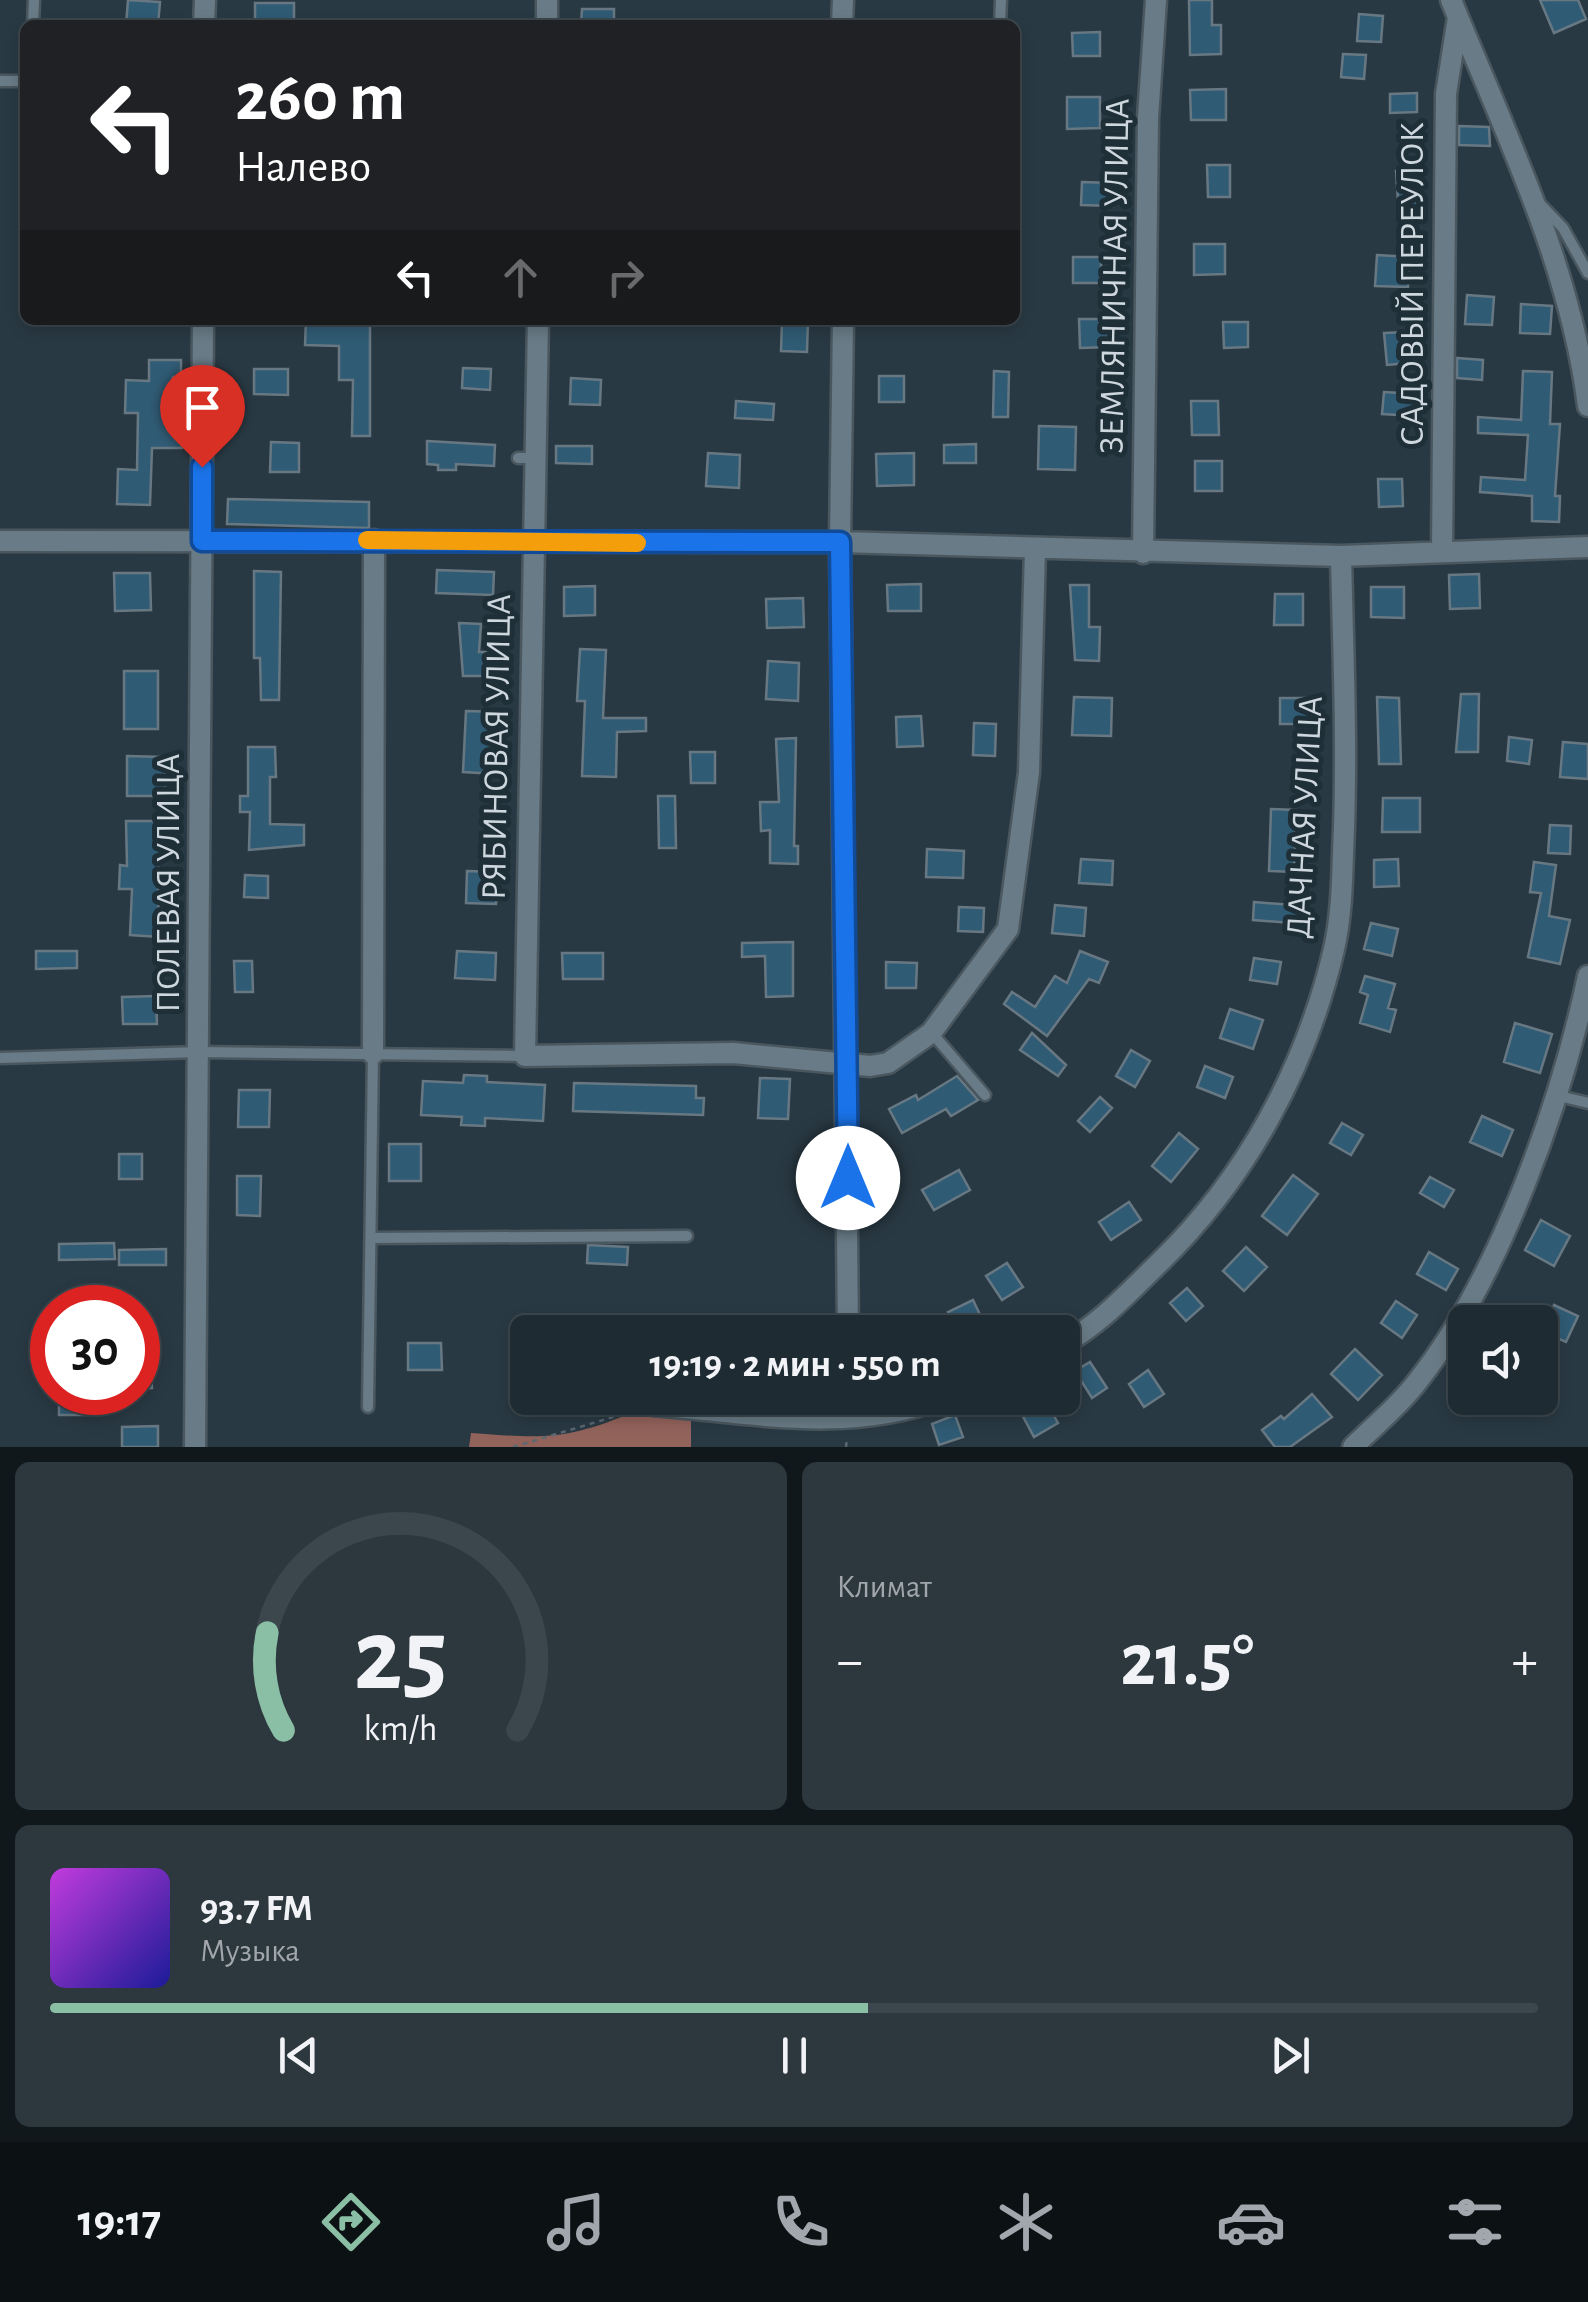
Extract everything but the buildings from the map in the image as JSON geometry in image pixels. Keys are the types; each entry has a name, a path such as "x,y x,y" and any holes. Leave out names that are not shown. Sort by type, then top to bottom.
{"street":[{"name":"ЗЕМЛЯНИЧНАЯ УЛИЦА","path":"1143,553 1148,118 1156,0"},
{"path":"1454,9 1532,195 1580,342 1588,406"},
{"name":"САДОВЫЙ ПЕРЕУЛОК","path":"1442,552 1446,94 1454,9"},
{"name":"ПОЛЕВАЯ УЛИЦА","path":"195,1447 203,325"},
{"name":"РЯБИНОВАЯ УЛИЦА","path":"525,1056 532,544 526,458 538,325"},
{"path":"842,325 840,542 848,1315"},
{"path":"373,1054 374,540"},
{"path":"0,541 840,542 1341,556 1588,547"},
{"path":"525,1056 733,1053 888,1063 931,1033 1008,929 1028,772 1035,549"},
{"name":"ДАЧНАЯ УЛИЦА","path":"1080,1332 1102,1317 1180,1242 1235,1179 1292,1076 1334,946 1342,873 1346,764 1341,556"},
{"path":"1353,1447 1417,1383 1501,1242 1554,1095 1588,976"},
{"path":"776,1415 849,1421 891,1415"},
{"path":"849,1415 849,1421"}],"lane":[{"path":"1532,195 1563,228 1588,274"},
{"path":"931,1033 986,1095"},
{"path":"0,1058 200,1052 525,1056"},
{"path":"368,1407 373,1054"},
{"path":"1554,1095 1588,1103"},
{"path":"372,1238 687,1236"}],"path":[{"path":"513,1447 620,1415"}],"shaded area":[{"path":"625,1415 691,1415 691,1447 469,1447 471,1433 558,1435"}],"slow traffic":[{"path":"367,540 637,543"}],"route":[{"path":"202,467 202,541 840,542 848,1178"}]}
